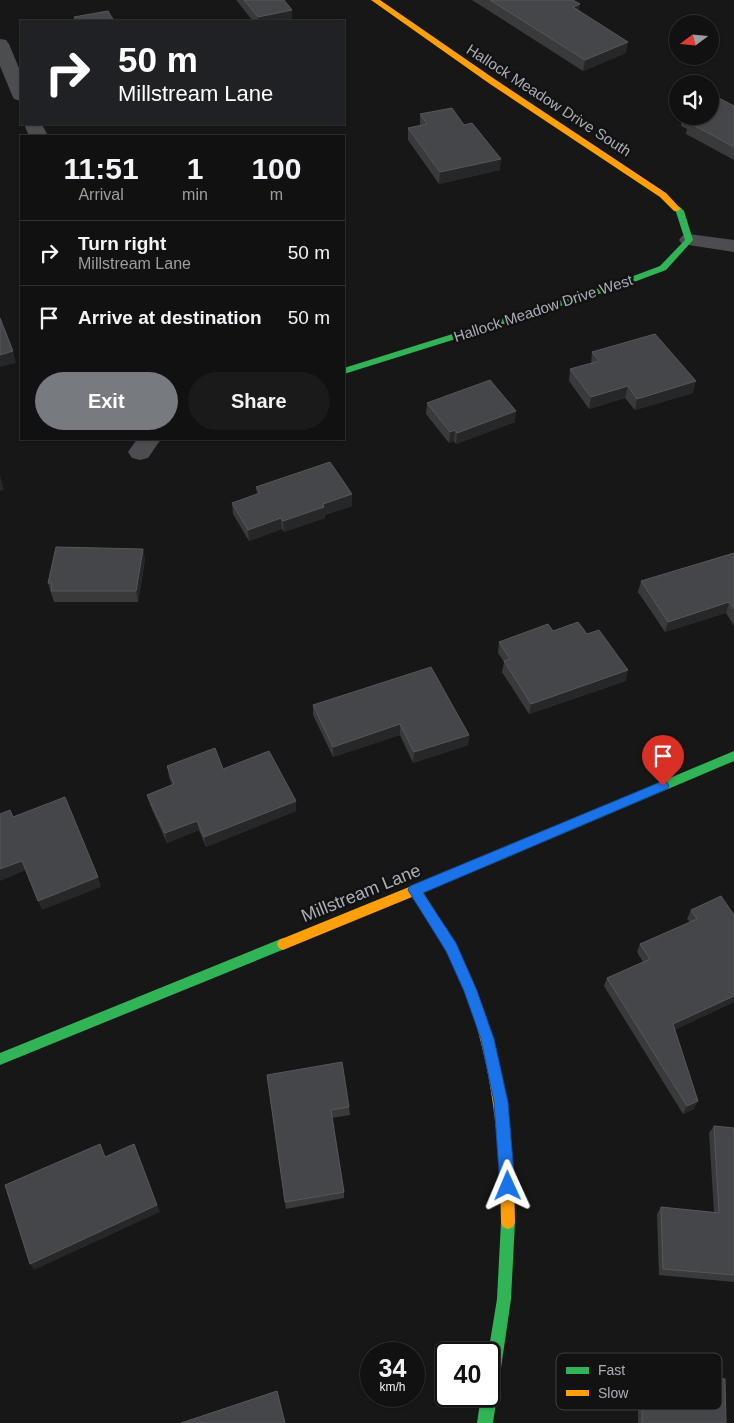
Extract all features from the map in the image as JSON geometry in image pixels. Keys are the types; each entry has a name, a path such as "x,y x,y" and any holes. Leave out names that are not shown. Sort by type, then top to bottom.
{"street":[{"name":"Hallock Meadow Drive South","path":"375,0 492,82 663,195 680,212 688,240"},
{"path":"0,44 20,93"},
{"path":"688,240 734,246"},
{"name":"Hallock Meadow Drive West","path":"345,371 615,286 663,268 688,240"},
{"name":"Millstream Lane","path":"0,1059 415,890 734,756"},
{"path":"415,890 451,948 470,991 487,1039 501,1102 508,1168 508,1243 503,1309 485,1423"}],"building":[{"path":"244,0 284,0 292,10 258,17"},
{"path":"490,0 573,0 580,4 573,7 628,42 585,60"},
{"path":"108,11 113,20 76,20 74,17"},
{"path":"719,98 734,106 734,147 694,125 719,125"},
{"path":"452,108 464,125 472,123 501,159 440,172 408,128 427,124 420,114"},
{"path":"0,318 13,351 0,355"},
{"path":"655,334 696,381 637,399 628,386 591,397 570,369 599,361 592,352"},
{"path":"490,380 516,411 457,433 455,430 450,432 427,403"},
{"path":"330,462 352,494 323,504 324,507 283,521 281,518 248,530 232,503 260,493 256,487"},
{"path":"56,547 143,549 136,591 51,591 52,583 48,583"},
{"path":"734,553 734,609 729,602 668,622 641,581"},
{"path":"578,622 587,634 599,630 628,670 531,704 504,661 510,659 499,642 548,624 553,631"},
{"path":"431,667 469,735 414,752 400,724 333,747 313,705"},
{"path":"215,748 223,769 269,751 296,801 204,837 197,821 165,833 147,795 174,784 167,766"},
{"path":"65,797 98,877 38,901 22,861 0,869 0,814 10,810 13,817"},
{"path":"721,896 734,915 734,996 673,1024 698,1101 687,1106 607,978 650,959 640,944 697,919 691,910"},
{"path":"342,1062 349,1107 331,1110 344,1192 285,1202 267,1075"},
{"path":"714,1126 734,1128 734,1275 663,1269 661,1207 719,1213"},
{"path":"100,1144 105,1157 134,1144 157,1205 30,1264 5,1185"},
{"path":"722,1379 725,1379 726,1423 642,1423 642,1410 722,1410"},
{"path":"277,1391 285,1423 181,1423"}],"traffic: fast":[{"path":"345,371 615,286 663,268 689,240 680,211 677,209"},
{"path":"490,859 734,756"},
{"path":"0,1059 283,944"},
{"path":"485,1423 504,1299 508,1222"}],"traffic: slow":[{"path":"375,0 493,82 663,195 677,209"},
{"path":"283,944 490,859"},
{"path":"415,890 461,967 486,1038 499,1098 503,1129 508,1191 508,1222"}],"route":[{"path":"508,1186 501,1102 487,1039 470,991 451,948 415,890 663,786"}]}
